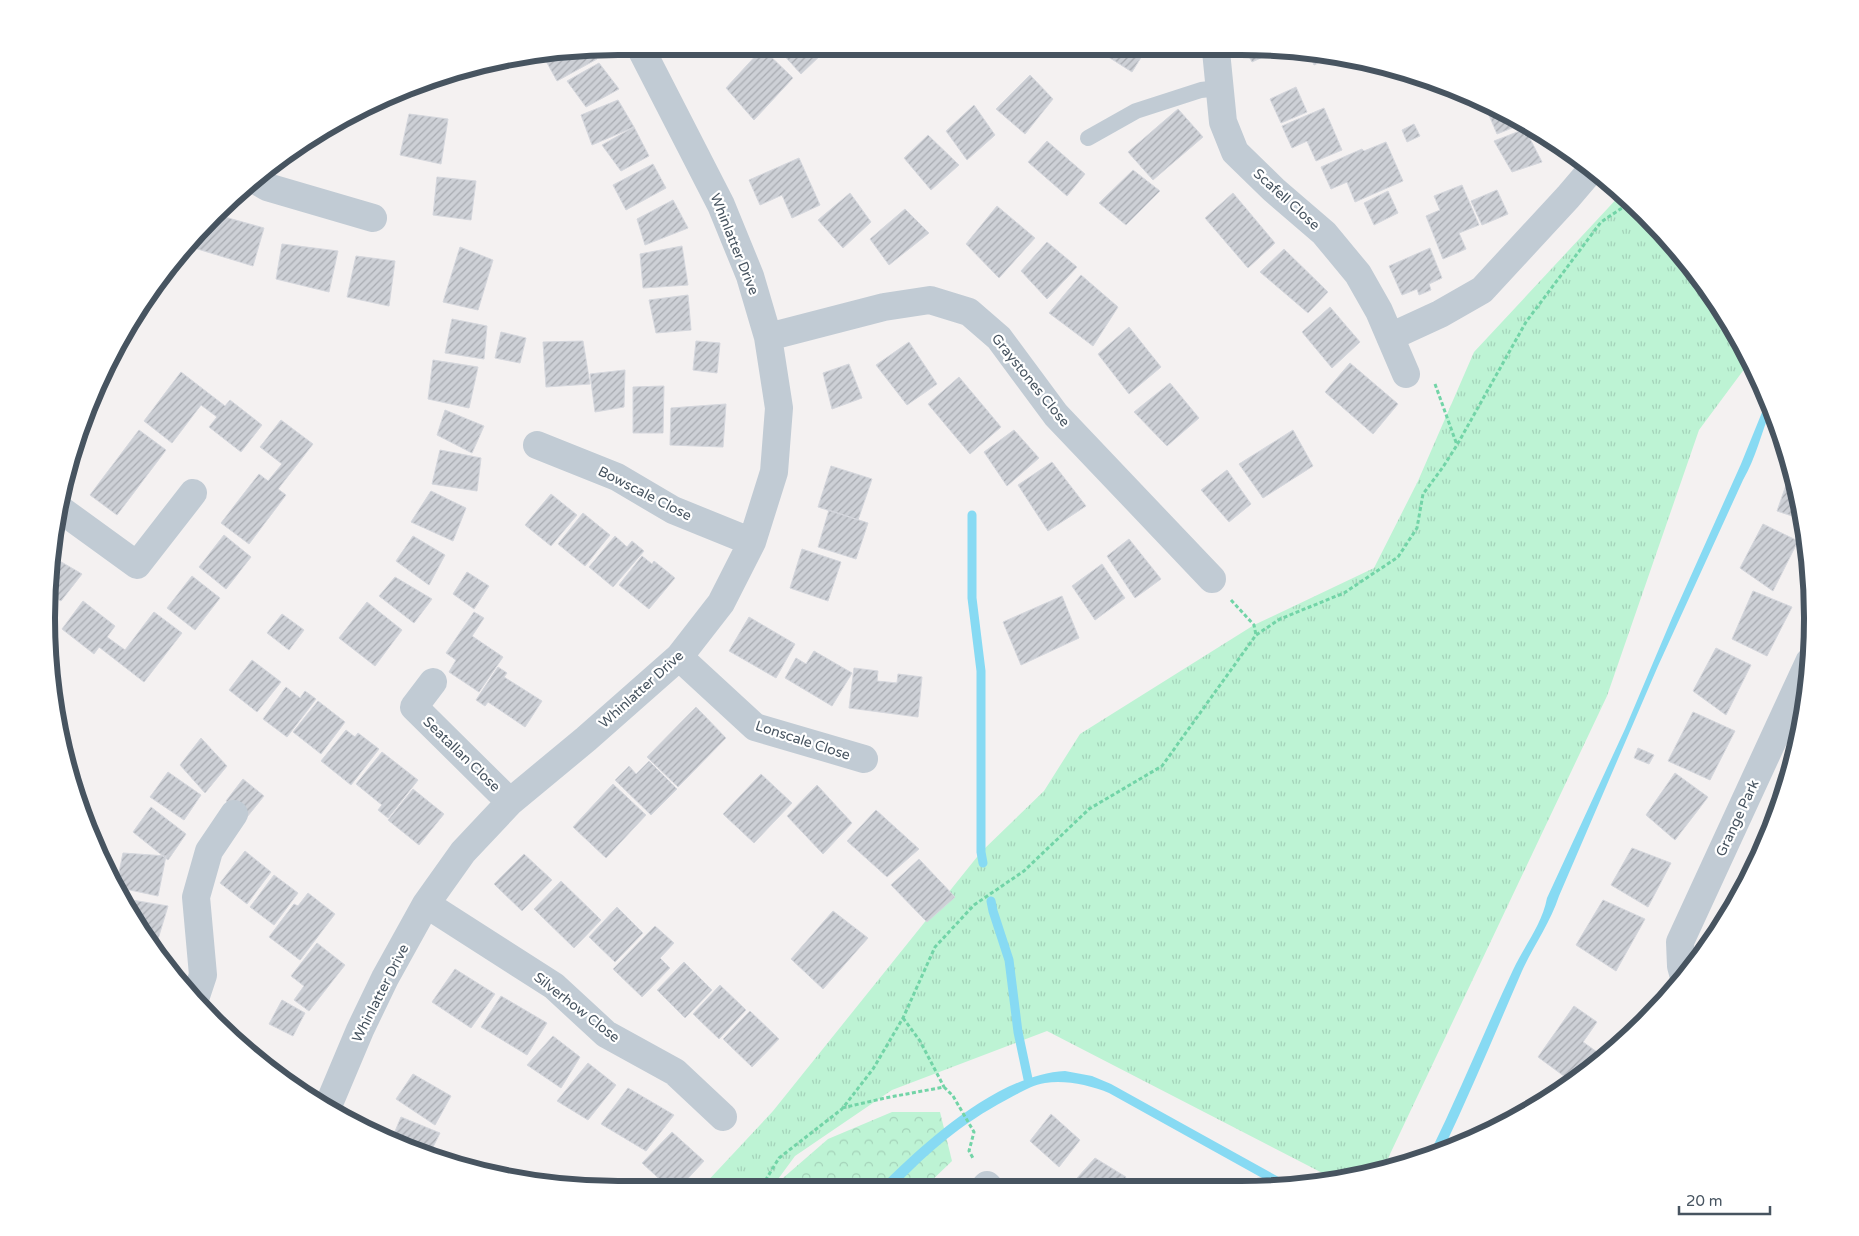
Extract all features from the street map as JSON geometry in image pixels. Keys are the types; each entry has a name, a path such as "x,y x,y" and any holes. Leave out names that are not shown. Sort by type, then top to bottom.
{"street":[{"name":"Whinlatter Drive","path":"325,1099 377,995 426,904 463,852 510,802 586,739 679,657 721,603 752,542 774,472 779,408 768,338 750,276 721,205 650,55"},
{"name":"Scafell Close","path":"1216,55 1223,122 1235,152 1274,190 1324,233 1358,274 1379,310 1406,374"},
{"path":"1390,337 1440,314 1482,290 1588,174"},
{"path":"261,183 267,187 373,218"},
{"name":"Graystones Close","path":"768,338 884,307 930,300 969,312 999,338 1056,415 1212,579"},
{"name":"Bowscale Close","path":"537,444 617,477 673,510 752,542"},
{"path":"65,513 137,565 193,493"},
{"name":"Lonscale Close","path":"679,657 755,728 864,759"},
{"name":"Grange Park","path":"1682,968 1680,942 1800,681"},
{"name":"Seatallan Close","path":"433,682 414,707 510,802"},
{"path":"198,992 203,975 196,896 209,851 234,814"},
{"name":"Silverhow Close","path":"426,904 554,986 606,1034 675,1072 723,1117"}],"lane":[{"path":"1088,138 1136,111 1201,90 1219,88"}],"path":[{"path":"765,1181 779,1158 842,1109 873,1069 903,1018 935,946 974,905 1024,871 1089,809 1162,766 1256,635 1280,619 1344,594 1398,557 1416,528 1424,494 1457,445 1526,322 1601,222 1624,206"},
{"path":"1406,374 1433,378 1457,445"},
{"path":"1212,579 1254,626 1256,635"},
{"path":"903,1018 920,1042 944,1087 953,1096 974,1132"},
{"path":"842,1109 885,1098 944,1087"}],"green space":[{"path":"1616,199 1639,220 1688,275 1729,337 1745,368 1699,430 1607,696 1386,1162 1325,1174 1047,1031 892,1090 795,1156 777,1181 708,1181 773,1111 981,852 1044,791 1080,734 1254,625 1374,568 1418,481 1474,352"},
{"path":"892,1112 940,1112 952,1161 931,1181 781,1181 828,1139"}],"water":[{"path":"1763,409 1767,420 1751,463 1658,666 1551,915 1522,971 1447,1142 1433,1147 1517,961 1541,917 1547,898 1625,729"},
{"path":"1065,1071 1092,1076 1111,1084 1283,1179 1266,1180 1109,1093 1094,1088 1061,1082 1035,1086 990,1109 947,1139 901,1181 885,1181 918,1150 964,1113 1014,1084 1039,1075"}],"building":[{"path":"756,55 769,55 793,78 754,120 726,88"},
{"path":"784,55 821,55 801,74"},
{"path":"1105,55 1143,55 1132,72"},
{"path":"1248,55 1266,56 1252,62"},
{"path":"595,56 597,59 557,81 545,60"},
{"path":"1312,60 1322,61 1314,65"},
{"path":"599,63 619,89 586,107 567,81"},
{"path":"1030,75 1053,99 1025,134 996,109"},
{"path":"1296,87 1307,112 1281,123 1270,99"},
{"path":"618,100 634,127 592,145 581,115"},
{"path":"974,105 995,135 967,160 946,131"},
{"path":"1324,108 1342,150 1316,161 1307,141 1292,148 1282,126"},
{"path":"1178,109 1203,137 1153,180 1128,152"},
{"path":"1488,112 1516,126 1497,134"},
{"path":"409,114 448,119 441,164 400,155"},
{"path":"1414,124 1420,136 1407,142 1402,130"},
{"path":"634,127 649,156 621,171 602,145"},
{"path":"1523,130 1527,132 1542,162 1512,172 1494,141"},
{"path":"928,135 959,165 931,190 904,158"},
{"path":"1047,141 1085,174 1067,196 1028,162"},
{"path":"1386,142 1403,181 1355,202 1347,182 1331,189 1321,167 1362,149 1364,151"},
{"path":"799,158 820,205 792,218 782,195 760,205 749,180"},
{"path":"653,164 666,188 626,210 613,185"},
{"path":"1133,170 1160,191 1126,225 1099,203"},
{"path":"437,177 476,181 471,220 433,215"},
{"path":"1462,185 1479,225 1459,233 1466,249 1443,259 1426,216 1440,210 1434,196"},
{"path":"1497,190 1508,214 1482,225 1471,201"},
{"path":"1388,191 1398,213 1374,225 1364,203"},
{"path":"850,193 871,222 843,248 818,220"},
{"path":"1233,193 1275,243 1248,268 1205,218"},
{"path":"673,200 688,228 645,245 637,219"},
{"path":"997,206 1035,238 999,278 966,244"},
{"path":"905,209 929,233 889,265 870,239"},
{"path":"224,217 264,228 253,266 194,248"},
{"path":"1047,242 1077,267 1047,299 1021,271"},
{"path":"282,244 338,251 329,292 276,279"},
{"path":"682,246 688,285 643,288 640,254"},
{"path":"460,247 493,260 478,310 443,302"},
{"path":"1430,248 1442,278 1429,284 1431,290 1419,295 1417,289 1402,295 1389,266"},
{"path":"1284,249 1328,292 1308,313 1260,272"},
{"path":"356,256 395,261 389,306 347,297"},
{"path":"1081,275 1118,307 1093,346 1049,313"},
{"path":"688,295 691,330 656,333 649,300"},
{"path":"1330,307 1360,342 1332,368 1302,332"},
{"path":"452,319 487,326 484,359 445,353"},
{"path":"1129,327 1161,367 1129,394 1098,354"},
{"path":"501,332 526,338 520,363 495,358"},
{"path":"583,341 590,384 546,387 543,342"},
{"path":"696,341 720,343 717,373 693,370"},
{"path":"909,342 937,384 907,405 876,365"},
{"path":"433,360 478,367 469,408 428,399"},
{"path":"1350,363 1398,404 1373,434 1325,392"},
{"path":"849,364 862,398 832,409 823,373"},
{"path":"625,370 624,407 595,412 590,374"},
{"path":"181,372 225,406 230,400 262,425 241,452 209,427 217,417 201,405 172,443 144,421"},
{"path":"959,377 1001,427 970,454 928,404"},
{"path":"1170,383 1199,418 1167,446 1134,412"},
{"path":"664,386 663,433 633,433 633,387"},
{"path":"726,404 723,447 670,445 671,408"},
{"path":"445,410 484,426 472,453 437,435"},
{"path":"281,420 313,444 278,489 286,495 249,544 221,523 259,474 268,481 282,464 260,447"},
{"path":"139,430 166,450 117,515 90,495"},
{"path":"1014,430 1039,458 1007,486 984,452"},
{"path":"1293,430 1313,466 1263,498 1239,464"},
{"path":"440,450 481,458 477,491 432,484"},
{"path":"1052,462 1086,506 1048,531 1018,485"},
{"path":"831,466 872,479 858,520 818,507"},
{"path":"1227,470 1251,504 1229,522 1201,490"},
{"path":"1787,482 1794,517 1777,511"},
{"path":"431,491 466,508 453,541 411,522"},
{"path":"551,494 577,515 551,546 525,525"},
{"path":"829,510 868,523 856,559 818,547"},
{"path":"583,513 610,535 585,566 558,544"},
{"path":"1763,524 1798,541 1773,591 1740,568"},
{"path":"224,535 251,557 226,589 199,567"},
{"path":"413,536 445,555 429,585 396,561"},
{"path":"615,536 627,547 632,541 644,551 613,587 589,567"},
{"path":"1129,539 1161,579 1135,598 1107,556"},
{"path":"802,549 841,562 828,601 790,588"},
{"path":"642,556 652,564 654,561 675,578 649,609 619,585"},
{"path":"58,560 82,574 61,601 56,598"},
{"path":"1102,564 1125,598 1095,620 1072,586"},
{"path":"467,572 489,586 474,609 453,594"},
{"path":"192,576 220,598 195,630 167,608"},
{"path":"395,577 432,599 414,623 379,596"},
{"path":"1753,591 1792,607 1767,656 1732,639"},
{"path":"1062,596 1079,638 1021,665 1003,622"},
{"path":"83,601 115,626 107,637 125,650 154,612 182,633 144,682 99,647 94,654 62,629"},
{"path":"367,602 402,630 375,666 339,638"},
{"path":"474,612 484,618 472,636 503,657 479,692 449,672 456,660 446,653"},
{"path":"282,614 304,630 289,650 267,633"},
{"path":"749,617 795,644 776,678 729,651"},
{"path":"1716,648 1751,665 1726,715 1693,691"},
{"path":"814,651 852,673 832,706 785,678 796,658 806,664"},
{"path":"252,660 281,682 257,712 229,690"},
{"path":"498,667 507,673 504,677 542,701 525,727 488,702 485,706 476,700"},
{"path":"854,668 878,671 877,681 897,683 898,674 922,677 918,717 849,708"},
{"path":"286,687 300,698 305,691 316,699 287,737 263,719"},
{"path":"318,701 345,722 321,754 293,732"},
{"path":"696,707 726,738 678,787 647,757"},
{"path":"1693,712 1735,731 1710,780 1668,761"},
{"path":"346,730 355,737 358,733 379,749 351,785 321,761"},
{"path":"201,738 227,766 205,793 180,765"},
{"path":"1638,748 1654,755 1649,764 1634,758"},
{"path":"382,752 418,780 388,818 378,810 382,805 356,784"},
{"path":"649,761 677,789 651,815 615,780 629,766 636,774"},
{"path":"168,772 201,795 184,820 150,797"},
{"path":"1675,773 1708,797 1675,840 1646,815"},
{"path":"761,774 792,803 754,843 723,814"},
{"path":"243,779 264,796 247,817 226,801"},
{"path":"613,784 646,815 606,858 573,827"},
{"path":"817,785 852,823 823,854 787,816"},
{"path":"413,789 444,814 419,845 388,820"},
{"path":"151,807 186,834 168,860 133,832"},
{"path":"876,810 919,849 887,877 847,841"},
{"path":"1632,848 1671,863 1648,907 1611,885"},
{"path":"245,851 271,872 247,904 220,883"},
{"path":"123,853 166,856 158,896 125,889 118,877"},
{"path":"524,854 552,880 522,911 494,884"},
{"path":"919,859 955,897 927,922 891,885"},
{"path":"274,875 298,893 274,925 250,907"},
{"path":"561,881 601,920 574,948 534,909"},
{"path":"308,893 335,914 300,960 269,937 294,904 298,906"},
{"path":"130,900 168,906 157,941"},
{"path":"1603,900 1645,919 1616,971 1576,945"},
{"path":"617,907 643,933 615,962 589,937"},
{"path":"833,911 868,938 823,989 791,959"},
{"path":"655,926 674,943 660,958 670,968 642,997 613,969"},
{"path":"317,943 345,965 309,1011 294,1000 304,986 291,976"},
{"path":"684,962 712,990 685,1018 657,990"},
{"path":"455,969 495,994 471,1028 432,1002"},
{"path":"720,985 746,1010 719,1039 693,1014"},
{"path":"501,996 547,1023 527,1055 481,1027"},
{"path":"282,1000 305,1013 293,1036 269,1024"},
{"path":"1574,1006 1597,1022 1583,1042 1598,1053 1566,1078 1538,1057"},
{"path":"750,1011 779,1039 752,1067 723,1039"},
{"path":"553,1036 580,1057 561,1088 527,1065"},
{"path":"588,1063 616,1085 588,1120 557,1101"},
{"path":"413,1074 451,1096 435,1125 396,1099"},
{"path":"628,1088 674,1115 646,1151 601,1124"},
{"path":"1051,1114 1080,1140 1059,1167 1030,1141"},
{"path":"401,1117 440,1133 432,1149 394,1134"},
{"path":"672,1132 704,1161 686,1181 662,1181 642,1163"},
{"path":"1095,1158 1126,1177 1123,1181 1074,1181"}],"waterway":[{"path":"972,515 972,598 981,671 981,852 983,863"},
{"path":"991,901 1009,960 1018,1032 1028,1079"}]}
